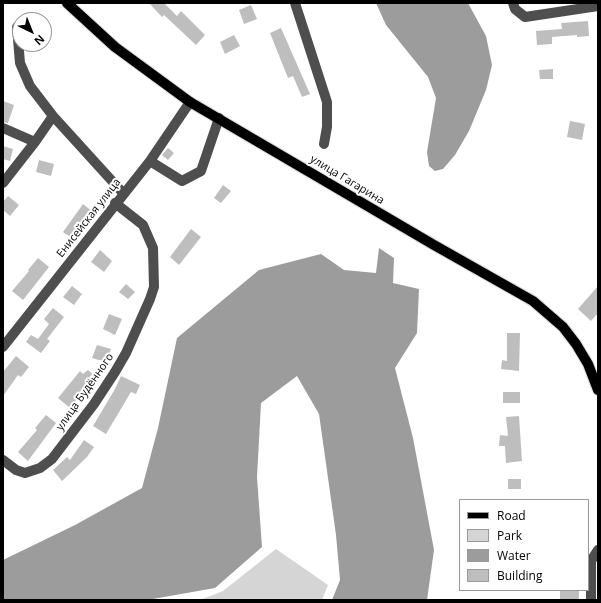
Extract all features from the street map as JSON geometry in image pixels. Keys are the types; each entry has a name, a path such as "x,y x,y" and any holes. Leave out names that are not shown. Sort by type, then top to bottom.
{"main road":[{"name":"улица Гагарина","path":"67,3 115,47 190,102 434,246 532,301 563,327 576,344 588,364 598,390"}],"street":[{"path":"295,3 327,102 327,127 324,144"},
{"path":"513,3 515,9 525,17 598,6"},
{"path":"19,52 20,64 30,86 53,116 123,193"},
{"name":"Енисейская улица","path":"3,347 115,203 150,161 190,102"},
{"path":"3,183 53,116"},
{"path":"150,161 182,181 201,171 219,118"},
{"path":"3,128 35,142"},
{"name":"улица Будённого","path":"3,460 16,470 25,473 40,468 52,459 94,404 115,372 126,353 150,299 154,287 153,248 143,225 115,203"},
{"path":"591,600 591,561 598,550"}],"green space":[{"path":"276,549 328,585 322,600 200,600 223,591"}],"water":[{"path":"376,3 468,3 486,36 492,65 486,90 469,131 455,155 443,169 435,171 429,166 427,152 436,98 428,77 386,25"},
{"path":"379,248 394,258 393,283 419,289 417,333 395,368 413,438 434,550 427,600 332,600 340,580 336,535 319,414 297,376 261,403 257,477 262,547 215,588 147,600 3,600 3,560 75,525 142,488 158,428 177,338 259,270 321,254 344,270 376,273"}],"building":[{"path":"149,3 164,3 177,16 181,11 205,35 196,45 164,15 162,17"},
{"path":"251,5 257,19 244,24 239,10"},
{"path":"588,21 589,36 577,37 577,35 552,37 552,44 537,45 536,31 562,29 561,23"},
{"path":"281,28 310,94 302,97 293,76 288,78 270,33"},
{"path":"234,35 240,46 225,54 220,42"},
{"path":"553,69 553,79 540,79 539,70"},
{"path":"3,101 14,105 8,123 3,122"},
{"path":"570,121 585,124 582,140 567,137"},
{"path":"3,146 13,149 10,161 3,159"},
{"path":"168,148 174,153 168,160 162,155"},
{"path":"39,160 54,164 51,176 36,172"},
{"path":"223,185 231,191 221,203 214,198"},
{"path":"8,196 19,205 10,216 3,210 3,202"},
{"path":"83,204 93,212 73,239 63,232"},
{"path":"191,229 201,237 179,265 170,257"},
{"path":"100,250 112,261 104,272 91,262"},
{"path":"38,258 49,267 23,300 12,291"},
{"path":"126,284 135,292 128,299 119,292"},
{"path":"72,286 82,294 74,305 63,297"},
{"path":"598,286 598,313 591,321 578,309"},
{"path":"53,308 64,317 47,339 50,341 41,353 26,342 31,335 38,339 49,324 44,319"},
{"path":"109,314 122,319 115,335 103,329"},
{"path":"507,333 520,333 519,371 501,369 502,360 507,361"},
{"path":"97,345 111,349 106,362 92,358"},
{"path":"16,356 29,367 21,377 18,375 3,396 3,372"},
{"path":"88,370 95,376 76,398 77,399 70,408 58,398 80,371 83,374"},
{"path":"121,376 140,385 136,394 131,392 106,434 93,426"},
{"path":"503,392 520,392 520,403 503,403"},
{"path":"46,415 56,423 28,461 18,452 37,430 35,428"},
{"path":"519,416 522,461 506,463 505,446 499,446 500,435 508,436 506,417"},
{"path":"84,440 94,447 87,457 62,481 53,470 67,457 70,460"},
{"path":"508,479 521,479 521,489 508,489"},
{"path":"560,591 579,591 579,600 560,600"}]}
